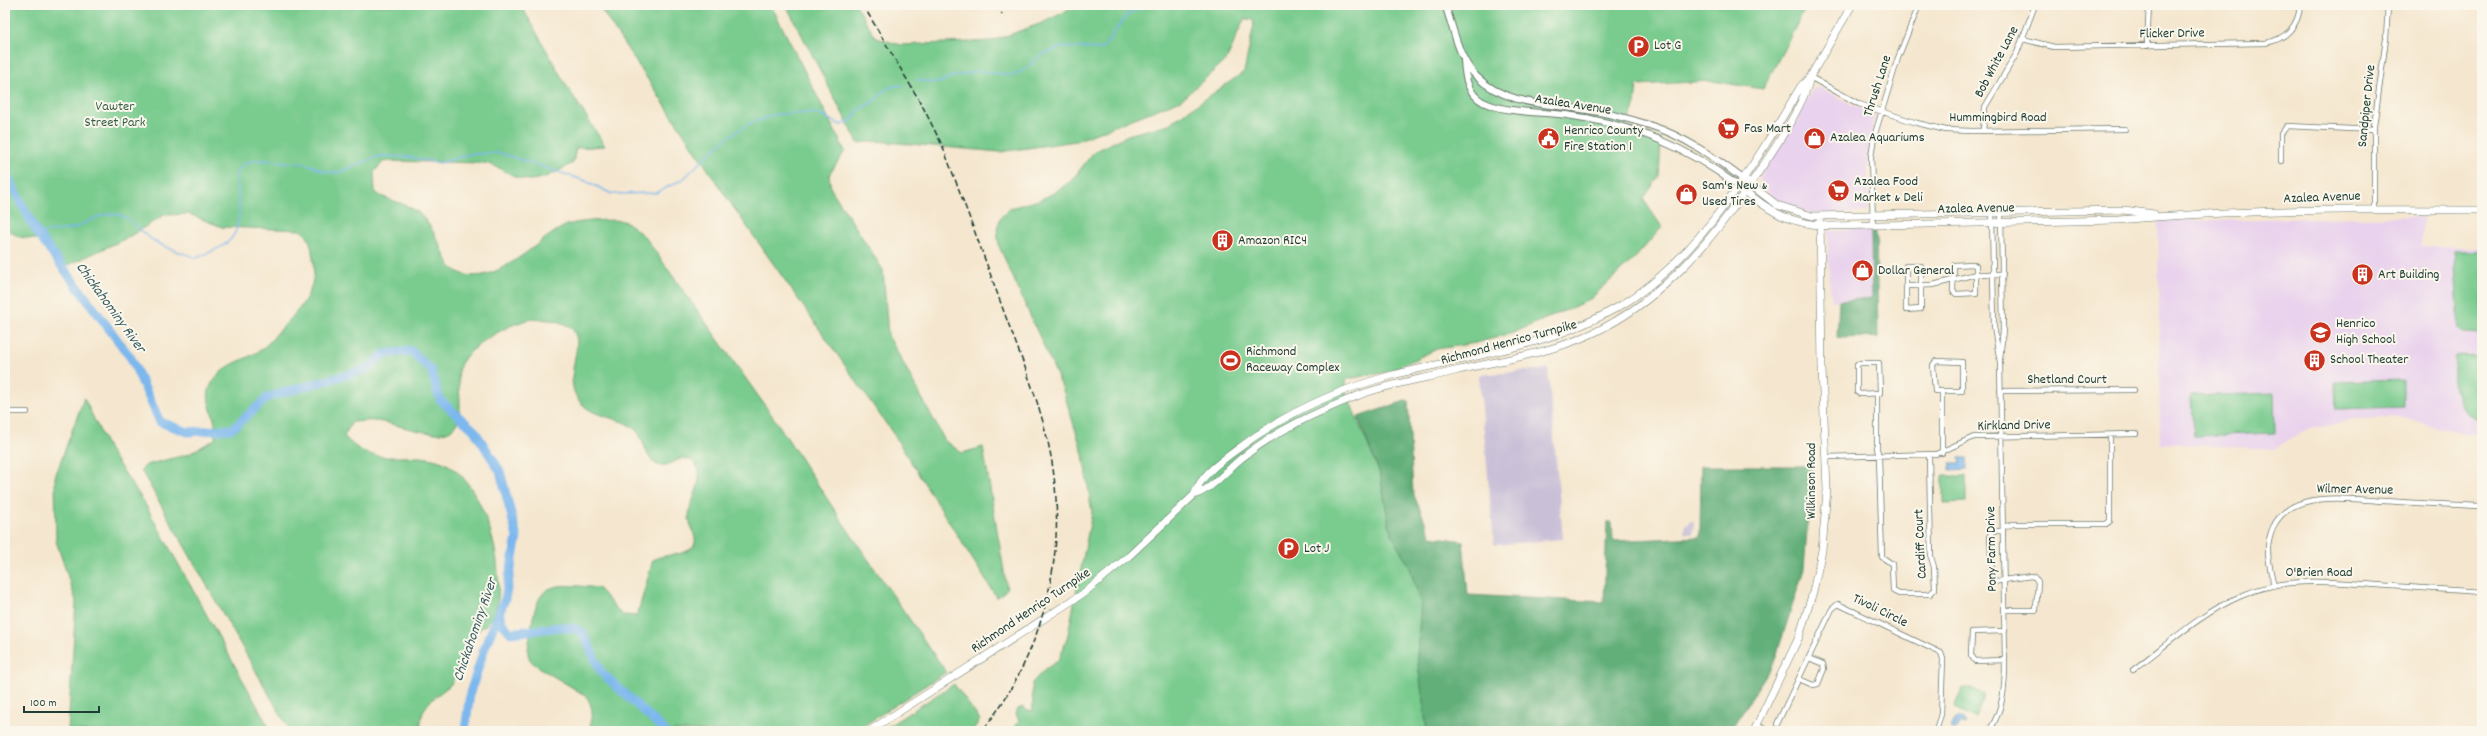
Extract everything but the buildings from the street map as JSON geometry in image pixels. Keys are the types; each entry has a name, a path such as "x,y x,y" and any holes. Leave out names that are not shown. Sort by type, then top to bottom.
{"main road":[{"name":"Richmond Henrico Turnpike","path":"1194,495 1198,484 1214,467 1269,428 1306,406 1345,390 1393,375 1558,336 1594,320 1622,305 1656,279 1677,259 1700,235 1738,186 1801,86 1810,77 1852,5"},
{"name":"Richmond Henrico Turnpike","path":"869,731 1084,593 1128,557 1194,495 1204,491 1244,456 1298,422 1359,395 1567,343 1605,328 1668,282 1709,240 1750,185 1786,128 1808,88 1810,77"},
{"name":"Azalea Avenue","path":"1743,179 1783,208 1798,213 1820,217 2130,210 2162,216"},
{"name":"Azalea Avenue","path":"1738,186 1779,216 1820,225 2118,220 2162,216 2374,210 2482,210"},
{"name":"Wilkinson Road","path":"1755,728 1790,658 1813,592 1826,522 1827,490 1820,217"}],"street":[{"name":"Azalea Avenue","path":"1445,5 1464,60 1465,74 1469,88 1484,102 1514,109 1602,122 1643,132 1697,157 1738,186"},
{"name":"Thrush Lane","path":"1873,225 1872,146 1898,58 1919,5"},
{"name":"Bob White Lane","path":"1983,131 1985,107 2023,39 2035,5"},
{"path":"2147,46 2149,5"},
{"name":"Flicker Drive","path":"2023,39 2054,47 2270,42 2284,36 2292,28 2298,19 2300,5"},
{"name":"Sandpiper Drive","path":"2374,210 2374,130 2386,39 2388,5"},
{"name":"Azalea Avenue","path":"1464,60 1476,76 1497,92 1520,100 1583,110 1648,124 1673,134 1699,148 1743,179"},
{"name":"Hummingbird Road","path":"1810,77 1853,101 1881,112 1930,127 1983,131 2125,128"},
{"path":"2281,161 2281,134 2283,128 2289,125 2374,130"},
{"name":"Pony Farm Drive","path":"1992,213 1994,327 2000,362"},
{"name":"Pony Farm Drive","path":"1989,731 1996,720 2004,693 2006,660 2000,391 2000,362 2003,344 2001,213"},
{"path":"1956,264 1976,265 1976,274 1976,291 1974,294 1954,293 1953,266 1956,264"},
{"path":"1906,266 1921,266 1921,310 1906,310 1906,286 1906,266"},
{"path":"1906,286 1933,285 1976,274 2002,274"},
{"path":"1960,361 1964,365 1964,389 1942,392 1934,389 1934,363 1960,361"},
{"path":"1877,394 1860,394 1857,392 1858,364 1879,363 1881,392 1877,394 1876,448 1879,456"},
{"name":"Shetland Court","path":"2000,391 2134,390"},
{"path":"1942,392 1942,453"},
{"path":"5,412 27,412"},
{"name":"Kirkland Drive","path":"1825,457 1929,455 1942,453 1969,438 2136,434"},
{"path":"2005,610 2036,610 2038,582 2035,577 2031,576 1994,581 1991,577 1990,535 1993,531 2003,529 2013,524 2109,523 2111,518 2110,435"},
{"name":"Cardiff Court","path":"1879,456 1882,557 1893,566 1893,591 1899,594 1930,594 1935,589 1934,567 1931,557 1929,455"},
{"name":"Wilmer Avenue","path":"2274,586 2268,552 2271,534 2281,517 2303,502 2326,498 2482,506"},
{"name":"O'Brien Road","path":"2133,670 2202,617 2242,595 2274,586 2314,581 2482,592"},
{"name":"Tivoli Circle","path":"1777,724 1832,609 1838,604 1940,653 1943,659 1942,705 1936,731"},
{"path":"2005,631 1972,632 1971,656 1975,661 2006,660"},
{"path":"1799,679 1813,685 1818,684 1824,669 1823,664 1809,658"},
{"path":"1755,728 1769,731"}],"shaded area":[{"path":"1819,87 1875,116 1868,154 1868,212 1814,214 1784,205 1761,187 1760,176 1798,119 1797,116 1812,90"},
{"name":"Henrico High School","path":"2423,216 2422,247 2482,247 2482,435 2469,434 2393,417 2353,420 2303,431 2274,449 2160,443 2158,221"},
{"path":"1871,228 1872,298 1832,301 1829,281 1828,231"},
{"path":"1548,369 1563,539 1494,545 1479,375"},
{"path":"1689,521 1694,521 1693,534 1684,533 1685,524 1688,524"}],"green space":[{"name":"Vawter Street Park","path":"5,5 521,5 566,85 605,146 576,148 573,163 546,177 531,180 516,177 497,167 484,163 384,161 374,172 375,192 383,197 411,208 418,213 434,234 450,266 464,274 479,276 494,272 510,264 553,233 570,224 602,220 618,220 626,222 645,237 776,421 843,523 946,672 855,731 588,731 592,715 588,699 578,691 537,666 530,659 528,646 536,605 541,596 548,590 556,587 581,586 598,588 622,615 637,616 653,560 662,556 679,554 689,550 695,544 695,536 690,524 689,516 699,480 699,473 697,466 692,461 687,459 678,460 660,466 656,464 649,457 639,434 630,425 593,412 581,403 574,390 572,376 576,338 571,328 558,322 535,319 526,320 491,336 470,352 463,361 459,369 458,376 460,411 455,426 449,431 442,433 423,432 383,422 369,421 352,422 344,436 366,453 377,456 424,457 437,460 450,466 462,477 473,491 481,507 488,525 497,559 498,600 492,618 486,625 469,638 451,684 424,709 420,731 290,731 141,470 146,465 189,454 215,439 214,419 208,395 211,385 216,377 228,367 265,347 301,306 313,280 314,269 310,242 300,230 222,227 189,214 164,215 127,238 64,267 43,240 19,237 5,228"},
{"path":"598,5 771,5 845,151 829,175 831,189 883,270 888,335 945,441 962,453 983,447 1007,589 997,598 894,435 729,201"},
{"name":"Richmond Raceway Complex","path":"786,5 856,5 876,38 901,45 992,41 1042,23 1079,5 1807,5 1763,89 1712,81 1637,85 1635,104 1626,127 1661,139 1659,177 1643,199 1662,227 1635,258 1589,300 1513,333 1476,343 1437,349 1387,372 1347,379 1345,390 1380,474 1390,530 1410,568 1421,604 1417,656 1427,731 1011,731 1019,721 1016,714 1018,709 1023,707 1028,711 1033,711 1032,683 1044,670 1059,660 1067,639 1092,513 1083,454 1062,387 999,246 997,228 1001,217 1010,208 1039,200 1054,193 1071,181 1094,152 1128,135 1169,124 1244,72 1254,24 1252,19 1244,19 1227,59 1181,100 1076,141 1000,152 876,141 858,143"},
{"path":"1871,231 1876,231 1878,337 1837,338 1839,301 1872,298"},
{"path":"2454,251 2482,251 2482,334 2463,333 2459,328"},
{"path":"2455,356 2482,357 2482,423 2465,409 2456,394 2454,378"},
{"path":"2404,380 2404,407 2336,409 2335,382"},
{"path":"2274,393 2275,433 2193,436 2191,396"},
{"path":"84,398 109,450 144,502 271,731 68,731 76,601 56,541 55,477"},
{"path":"1408,400 1413,493 1431,536 1463,541 1468,595 1604,602 1607,522 1612,522 1613,541 1700,537 1701,466 1812,466 1804,569 1775,660 1731,731 1427,731 1417,656 1421,604 1410,568 1390,530 1380,474 1358,417"},
{"path":"1943,476 1966,476 1966,502 1943,503"},
{"path":"954,684 980,720 972,731 881,731"},
{"path":"1962,688 1971,688 1985,695 1975,718 1954,708"}],"water":[{"path":"1959,458 1967,458 1967,469 1950,470 1950,463 1960,463"},
{"path":"1961,716 1966,723 1963,724 1962,721 1954,731 1950,728 1954,720"}],"waterway":[{"path":"917,80 938,83 951,77 978,71 1010,75 1018,74 1040,56 1062,47 1102,49 1127,15 1135,10 1151,5"},
{"path":"37,233 74,228 103,215 114,214 120,215 130,221 149,238 159,244 197,258 221,247 234,236 239,219 239,199 236,173 246,162 263,160 308,164 323,171 337,173 379,156 409,157 440,163 470,154 500,153 586,181 612,194 656,193 683,179 723,141 748,124 777,114 816,113 841,125 851,121 858,110 871,103 889,87 903,85"},
{"name":"Chickahominy River","path":"5,172 37,233 131,358 160,422 188,432 232,429 268,397 367,369 384,354 411,351 431,370 440,400 474,430 500,471 517,537 505,599 485,647 470,693 465,731"},
{"path":"499,613 502,623 511,633 560,627 576,629 583,633 601,672 665,731"}],"railway":[{"path":"863,5 922,105 942,145 1034,392 1048,442 1054,480 1057,518 1054,556 1048,594 1038,631 1023,666 1004,699 982,731"},
{"path":"997,5 1002,14"}],"place":[{"name":"Lot G","path":"1639,46"},
{"name":"Fas Mart","path":"1728,129"},
{"name":"Azalea Aquariums","path":"1815,138"},
{"name":"Henrico County Fire Station 1","path":"1549,139"},
{"name":"Azalea Food Market & Deli","path":"1839,190"},
{"name":"Sam's New & Used Tires","path":"1687,194"},
{"name":"Amazon RIC4","path":"1223,241"},
{"name":"Dollar General","path":"1862,271"},
{"name":"Art Building","path":"2363,275"},
{"name":"Henrico High School","path":"2321,332"},
{"name":"Richmond Raceway Complex","path":"1231,360"},
{"name":"School Theater","path":"2315,360"},
{"name":"Lot J","path":"1288,549"}]}
